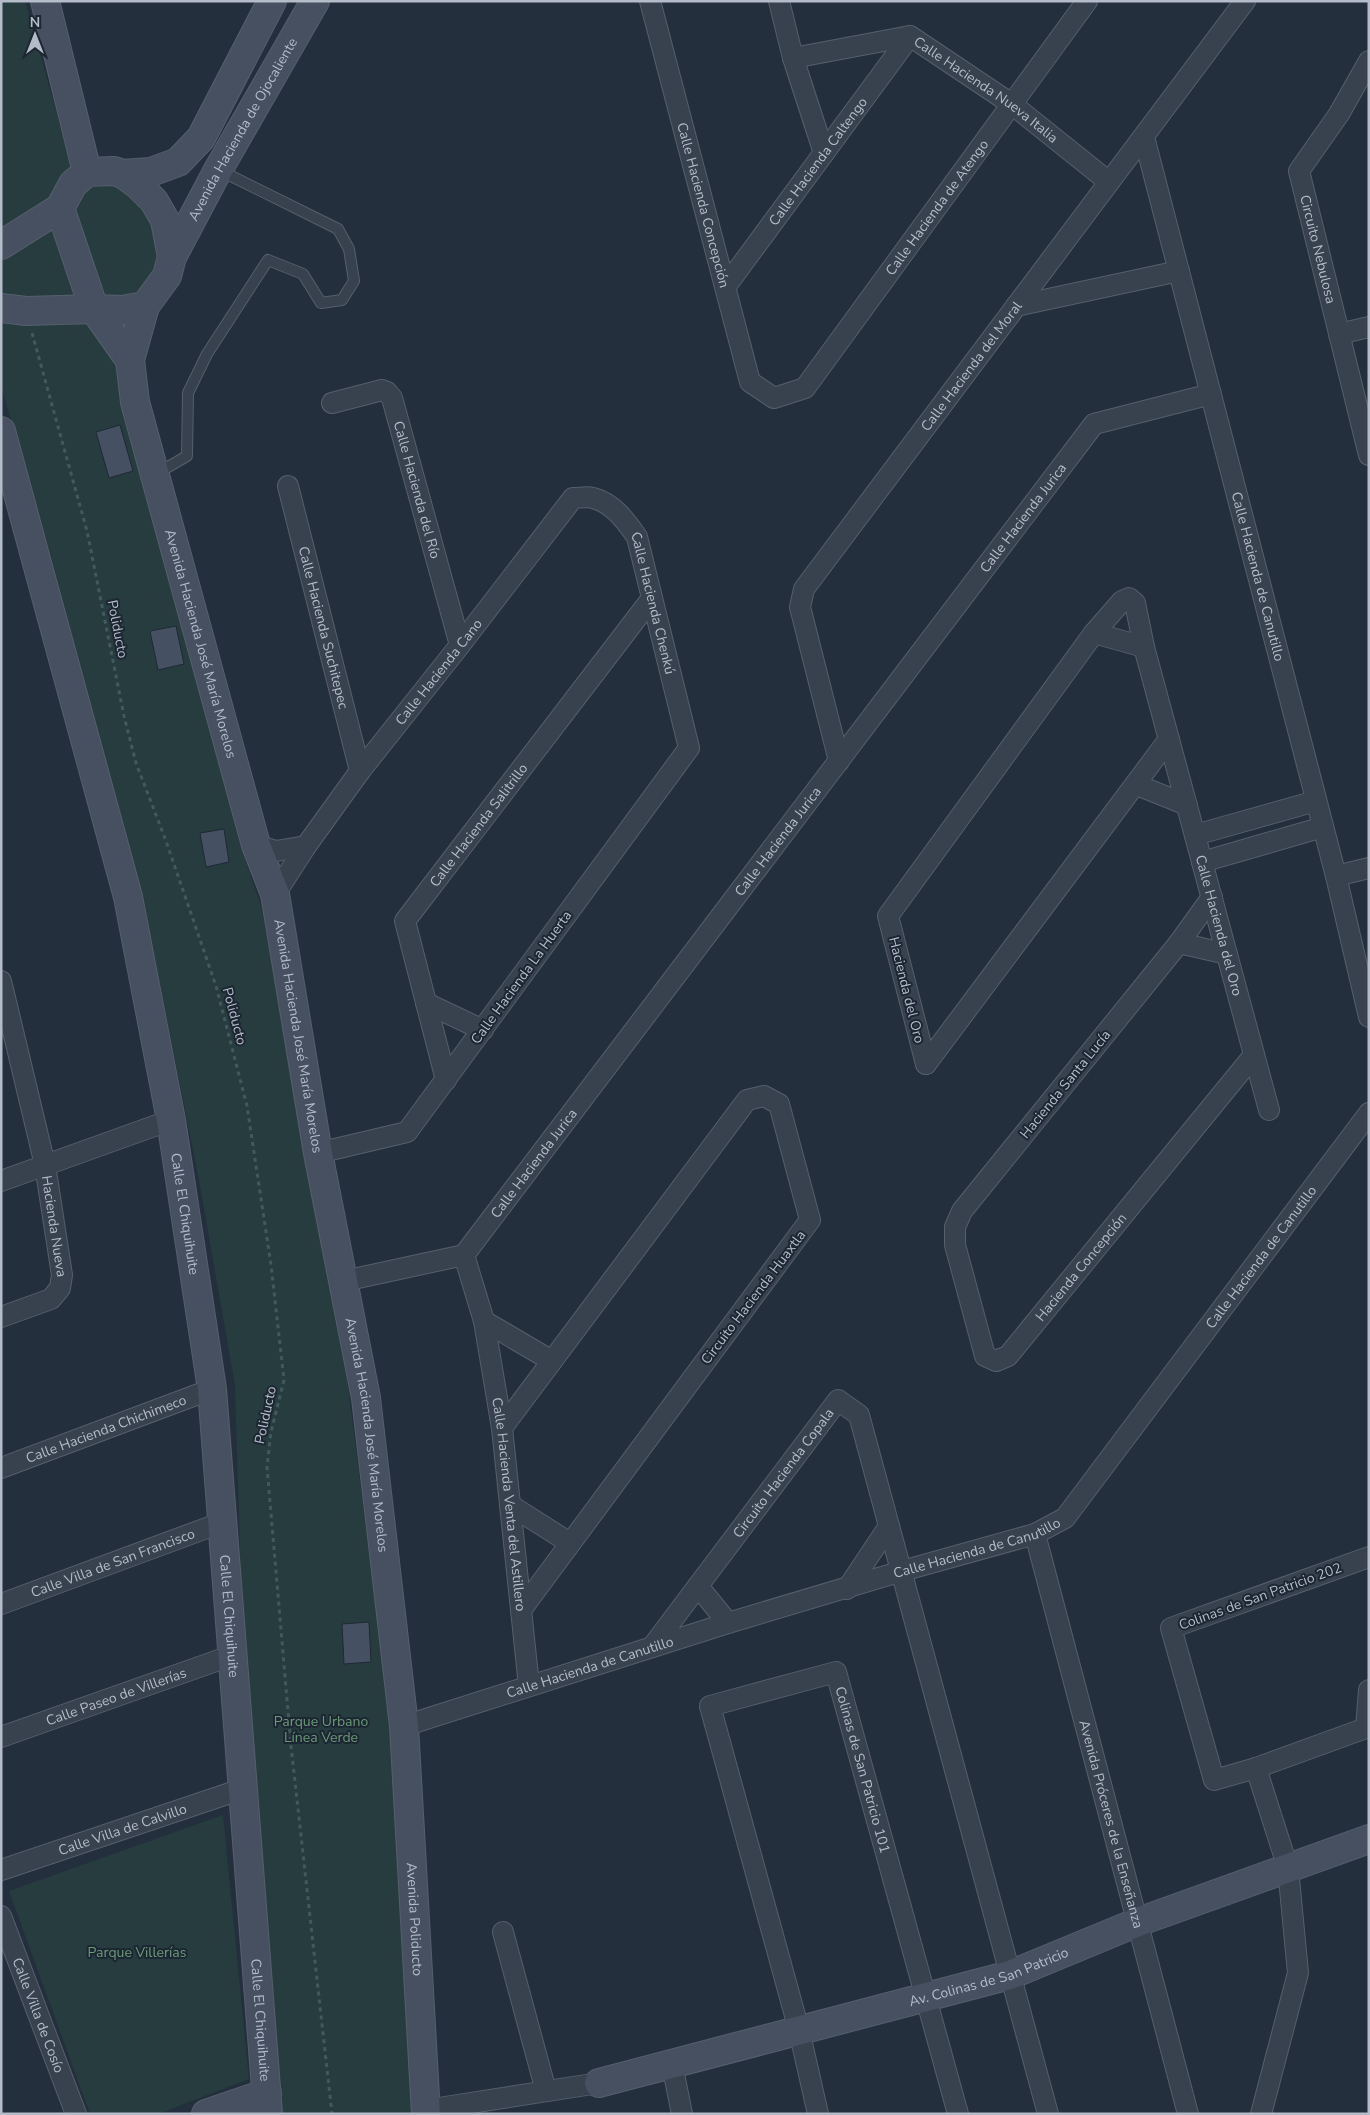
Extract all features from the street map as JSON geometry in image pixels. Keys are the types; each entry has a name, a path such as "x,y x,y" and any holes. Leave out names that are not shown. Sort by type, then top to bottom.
{"main road":[{"path":"45,1 87,172"},
{"path":"1,245 60,208 73,184 87,172 114,171 123,174 151,172 178,162 201,138 272,1"},
{"name":"Avenida Hacienda de Ojocaliente","path":"146,306 167,276 172,257 218,170 315,1"},
{"name":"Avenida Hacienda de Ojocaliente","path":"123,174 138,185 154,201 165,220 172,257"},
{"name":"Avenida Hacienda José María Morelos","path":"60,208 94,309 130,360"},
{"path":"14,309 122,310 146,306"},
{"name":"Avenida Hacienda José María Morelos","path":"146,306 130,360 135,402 256,845 276,894 318,1154 366,1398 404,1726"},
{"path":"1,431 128,897 171,1120"},
{"name":"Calle El Chiquihuite","path":"171,1120 212,1389 268,2103"},
{"name":"Avenida Poliducto","path":"404,1726 426,2112"},
{"name":"Av. Colinas de San Patricio","path":"599,2083 1010,1975 1138,1922 1369,1839"},
{"path":"206,2114 268,2103"}],"street":[{"name":"Calle Hacienda Concepción","path":"650,1 750,382 774,398"},
{"path":"779,1 793,58 824,153"},
{"name":"Calle Hacienda del Moral","path":"839,760 800,608 804,588 1245,1"},
{"name":"Calle Hacienda de Atengo","path":"774,398 805,388 1013,105 1083,3"},
{"name":"Calle Hacienda Caltengo","path":"726,286 910,36"},
{"name":"Calle Hacienda Nueva Italia","path":"793,58 910,36 1013,105 1109,182"},
{"name":"Circuito Nebulosa","path":"1369,61 1340,114 1298,171 1369,455"},
{"name":"Calle Hacienda de Canutillo","path":"1144,137 1336,876 1369,1017"},
{"path":"1016,306 1179,271"},
{"path":"1339,334 1369,327"},
{"name":"Calle Hacienda del Río","path":"332,403 382,390 388,392 392,398 460,645"},
{"name":"Calle Hacienda Jurica","path":"464,1256 1094,424 1211,394"},
{"name":"Calle Hacienda Suchitepec","path":"288,486 360,771"},
{"name":"Calle Hacienda Cano","path":"276,894 306,846 360,771 573,498"},
{"name":"Calle Hacienda Chenkú","path":"573,498 592,498 611,506 637,536 689,748"},
{"name":"Calle Hacienda Salitrillo","path":"446,1080 405,921 652,598"},
{"name":"Hacienda del Oro","path":"1129,598 1135,603 1144,647 1169,739 926,1064 888,916 1094,633 1122,601 1129,598"},
{"path":"1094,633 1144,647"},
{"name":"Calle Hacienda del Oro","path":"1169,739 1269,1110"},
{"name":"Calle Hacienda La Huerta","path":"318,1154 407,1132 689,748"},
{"path":"1136,785 1187,805"},
{"path":"1195,835 1316,801"},
{"path":"1202,862 1323,827"},
{"path":"256,845 276,851 306,846"},
{"path":"1336,876 1369,868"},
{"name":"Hacienda Santa Lucía","path":"955,1227 962,1211 1179,943 1212,897"},
{"path":"1179,943 1227,954"},
{"name":"Hacienda Nueva","path":"1,981 45,1165 62,1275 60,1288 52,1299 1,1317"},
{"path":"426,1003 483,1030"},
{"name":"Hacienda Concepción","path":"955,1227 955,1245 985,1356 996,1361 1008,1356 1254,1055"},
{"name":"Circuito Hacienda Huaxtla","path":"502,1428 747,1100 764,1096 779,1104 810,1220 521,1610"},
{"name":"Calle Hacienda de Canutillo","path":"404,1726 728,1623 1035,1534 1065,1518 1369,1113"},
{"path":"1,1181 171,1120"},
{"path":"344,1281 464,1256"},
{"name":"Calle Hacienda Venta del Astillero","path":"464,1256 484,1321 502,1428 529,1686"},
{"path":"484,1321 552,1361"},
{"name":"Calle Hacienda Chichimeco","path":"1,1468 212,1389"},
{"name":"Circuito Hacienda Copala","path":"652,1647 838,1400 858,1415 902,1571"},
{"path":"510,1505 570,1542"},
{"name":"Calle Villa de San Francisco","path":"1,1604 223,1522"},
{"path":"847,1589 889,1526"},
{"name":"Avenida Próceres de la Enseñanza","path":"1035,1534 1188,2114"},
{"name":"Colinas de San Patricio 202","path":"1369,1556 1171,1628 1214,1780 1256,1768 1366,1728 1369,1690"},
{"path":"902,1571 1048,2114"},
{"path":"698,1586 728,1623"},
{"name":"Calle Paseo de Villerías","path":"1,1738 233,1655"},
{"name":"Colinas de San Patricio 101","path":"799,2030 710,1706 836,1672 927,1997"},
{"path":"1256,1768 1288,1868 1298,1973 1261,2114"},
{"name":"Calle Villa de Calvillo","path":"1,1870 242,1789"},
{"name":"Calle Villa de Cosío","path":"1,1916 76,2114"},
{"path":"503,1932 546,2092"},
{"path":"927,1997 958,2114"},
{"path":"799,2030 818,2114"},
{"path":"672,2064 682,2114"},
{"path":"426,2112 599,2083"}],"lane":[{"path":"155,475 187,456 188,393 207,354 268,260 303,274 321,303 342,300 354,281 349,249 338,229 218,170"}],"path":[{"name":"Poliducto","path":"14,309 87,531 124,716 134,754 216,986 247,1106 271,1265 284,1380 271,1432 267,1467 291,1746 332,2114"}],"green space":[{"name":"Parque Urbano Línea Verde","path":"1,1 25,1 69,161 93,187 116,184 146,193 173,239 146,292 116,300 124,384 241,847 261,906 342,1338 391,1727 415,2114 282,2114 243,1652 235,1385 199,1180 152,943 51,555 1,386"},
{"name":"Parque Villerías","path":"223,1815 249,2079 158,2114 90,2114 9,1891"}],"building":[{"path":"120,425 133,471 109,478 96,432"},
{"path":"176,626 184,664 158,670 150,631"},
{"path":"224,829 229,862 206,867 200,833"},
{"path":"369,1622 371,1662 344,1664 342,1624"}]}
